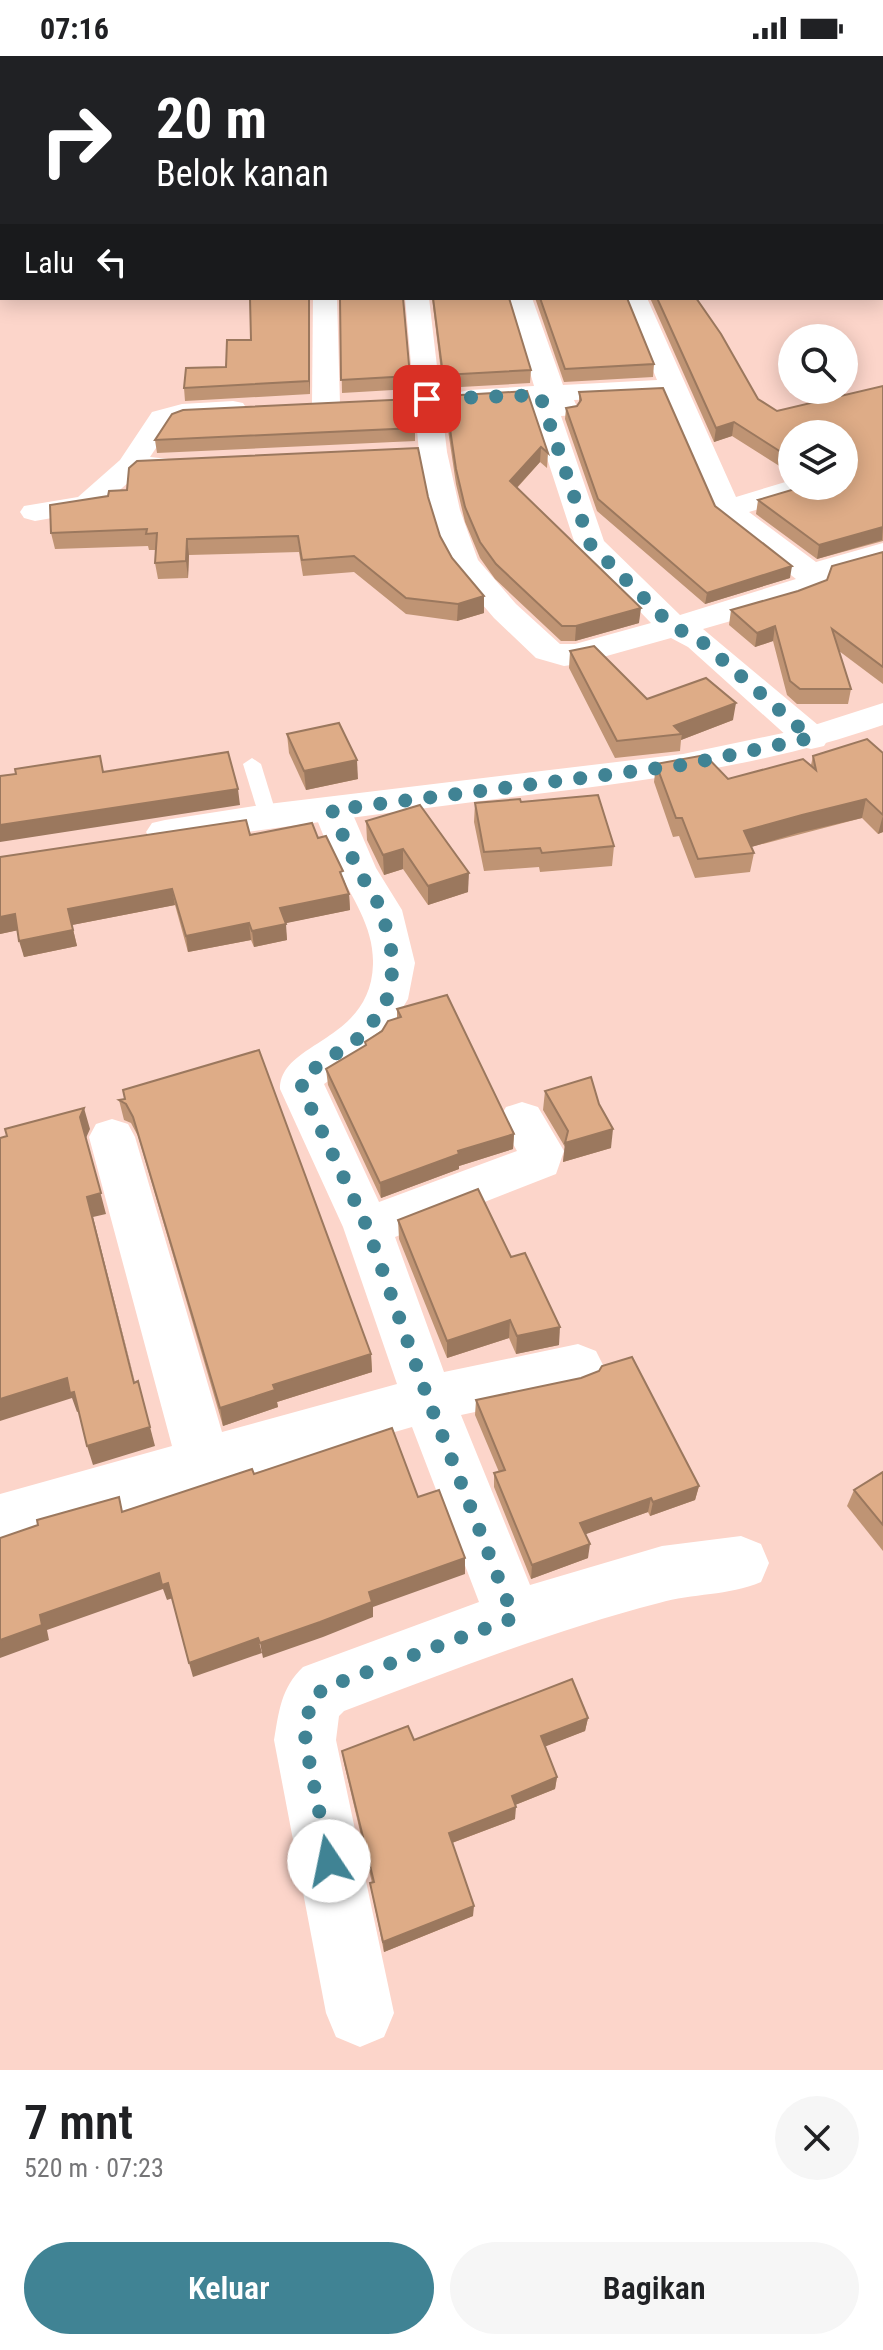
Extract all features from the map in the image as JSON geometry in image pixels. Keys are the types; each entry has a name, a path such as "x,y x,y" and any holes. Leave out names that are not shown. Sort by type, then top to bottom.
{"street":[{"path":"325,300 326,404"},
{"path":"417,300 413,400 433,452 445,510 463,562 505,611 548,651 564,656 689,628 804,590 812,584 811,573 727,510 636,300"},
{"path":"521,300 549,392 604,542 689,628 811,738"},
{"path":"413,400 674,387"},
{"path":"294,405 355,402"},
{"path":"35,512 87,504 130,466 162,418 168,415 262,407"},
{"path":"402,453 433,452"},
{"path":"130,466 194,463"},
{"path":"727,510 778,494"},
{"path":"811,573 883,552"},
{"path":"126,838 268,816 683,765 811,738 883,713"},
{"path":"332,810 357,868 382,910 394,963 387,999 366,1033 302,1077 302,1089 367,1227 428,1399 514,1618"},
{"path":"367,1227 540,1161 541,1151 522,1119"},
{"path":"112,1137 204,1463"},
{"path":"0,1520 428,1399 578,1367"},
{"path":"360,2013 305,1740 310,1702 324,1688 514,1618 662,1574 741,1563"}],"lane":[{"path":"252,764 268,816"}],"building":[{"path":"250,300 309,300 309,381 184,388 186,368 226,367 227,340 251,340"},
{"path":"340,300 403,300 410,376 341,380"},
{"path":"433,300 510,300 531,370 443,375"},
{"path":"541,300 628,300 654,364 565,369"},
{"path":"658,300 697,300 758,399 777,411 807,404 858,404 858,392 883,386 883,527 819,545 758,500 778,494 778,500 858,500 858,420 778,420 778,450 734,422 716,428"},
{"path":"663,388 715,506 792,566 707,593 598,499 566,408 577,406 581,400 579,392"},
{"path":"527,391 548,453 541,447 510,481 641,608 576,626 562,626 496,564 480,542 465,507 445,396"},
{"path":"412,399 415,428 155,440 172,414 183,410"},
{"path":"418,448 440,536 452,558 484,596 458,604 406,598 354,556 302,560 298,536 187,539 186,561 155,563 157,533 146,534 147,529 51,533 50,505 108,496 109,491 127,490 129,468 137,461"},
{"path":"883,552 883,667 832,629 851,689 800,689 790,681 775,626 757,633 731,610 827,580 832,566"},
{"path":"594,646 647,699 706,678 736,703 674,726 682,734 617,741 570,651"},
{"path":"339,723 357,760 304,771 287,734"},
{"path":"867,739 883,753 883,815 866,799 744,831 754,853 698,859 682,818 676,818 656,764 705,755 728,779 803,759 816,770 813,756"},
{"path":"228,752 238,789 0,825 0,776 16,774 15,769 100,756 103,772"},
{"path":"598,795 614,846 542,853 540,848 484,852 475,803"},
{"path":"420,805 469,873 428,886 403,849 383,855 366,821"},
{"path":"246,820 250,835 312,823 318,838 326,836 343,871 340,872 349,894 280,908 286,924 252,931 249,923 186,936 172,889 68,909 73,930 19,941 15,914 0,917 0,857"},
{"path":"447,995 514,1134 458,1151 459,1154 380,1183 326,1069 366,1045 365,1042 382,1031 388,1021 401,1017 397,1009"},
{"path":"259,1050 371,1354 273,1385 275,1390 220,1408 133,1117 126,1104 119,1100 125,1099 123,1090"},
{"path":"591,1077 599,1104 613,1129 565,1143 568,1131 545,1091"},
{"path":"84,1108 80,1117 101,1193 87,1197 134,1383 138,1381 150,1427 87,1446 74,1392 70,1393 67,1378 0,1399 0,1138 7,1136 5,1129"},
{"path":"478,1189 511,1257 525,1253 560,1327 517,1336 510,1320 447,1341 398,1220"},
{"path":"632,1357 699,1486 653,1502 651,1498 580,1523 590,1544 532,1565 494,1473 505,1470 476,1400 581,1378 599,1371 602,1366"},
{"path":"392,1428 418,1497 439,1490 465,1558 369,1592 372,1602 320,1622 260,1643 258,1638 189,1663 168,1583 162,1585 159,1573 40,1615 42,1625 0,1640 0,1538 38,1525 37,1520 119,1497 122,1512 252,1469 254,1474"},
{"path":"883,1472 883,1525 854,1490"},
{"path":"572,1679 588,1718 541,1736 557,1777 512,1796 516,1807 449,1833 474,1906 383,1942 370,1883 374,1882 342,1751 408,1726 414,1740"}],"route":[{"path":"329,1861 305,1740 310,1702 324,1688 514,1618 428,1399 367,1227 302,1089 302,1077 366,1033 387,999 394,963 382,910 357,868 332,810 683,765 811,738 700,640 672,626 590,544 540,395 427,399"}]}
